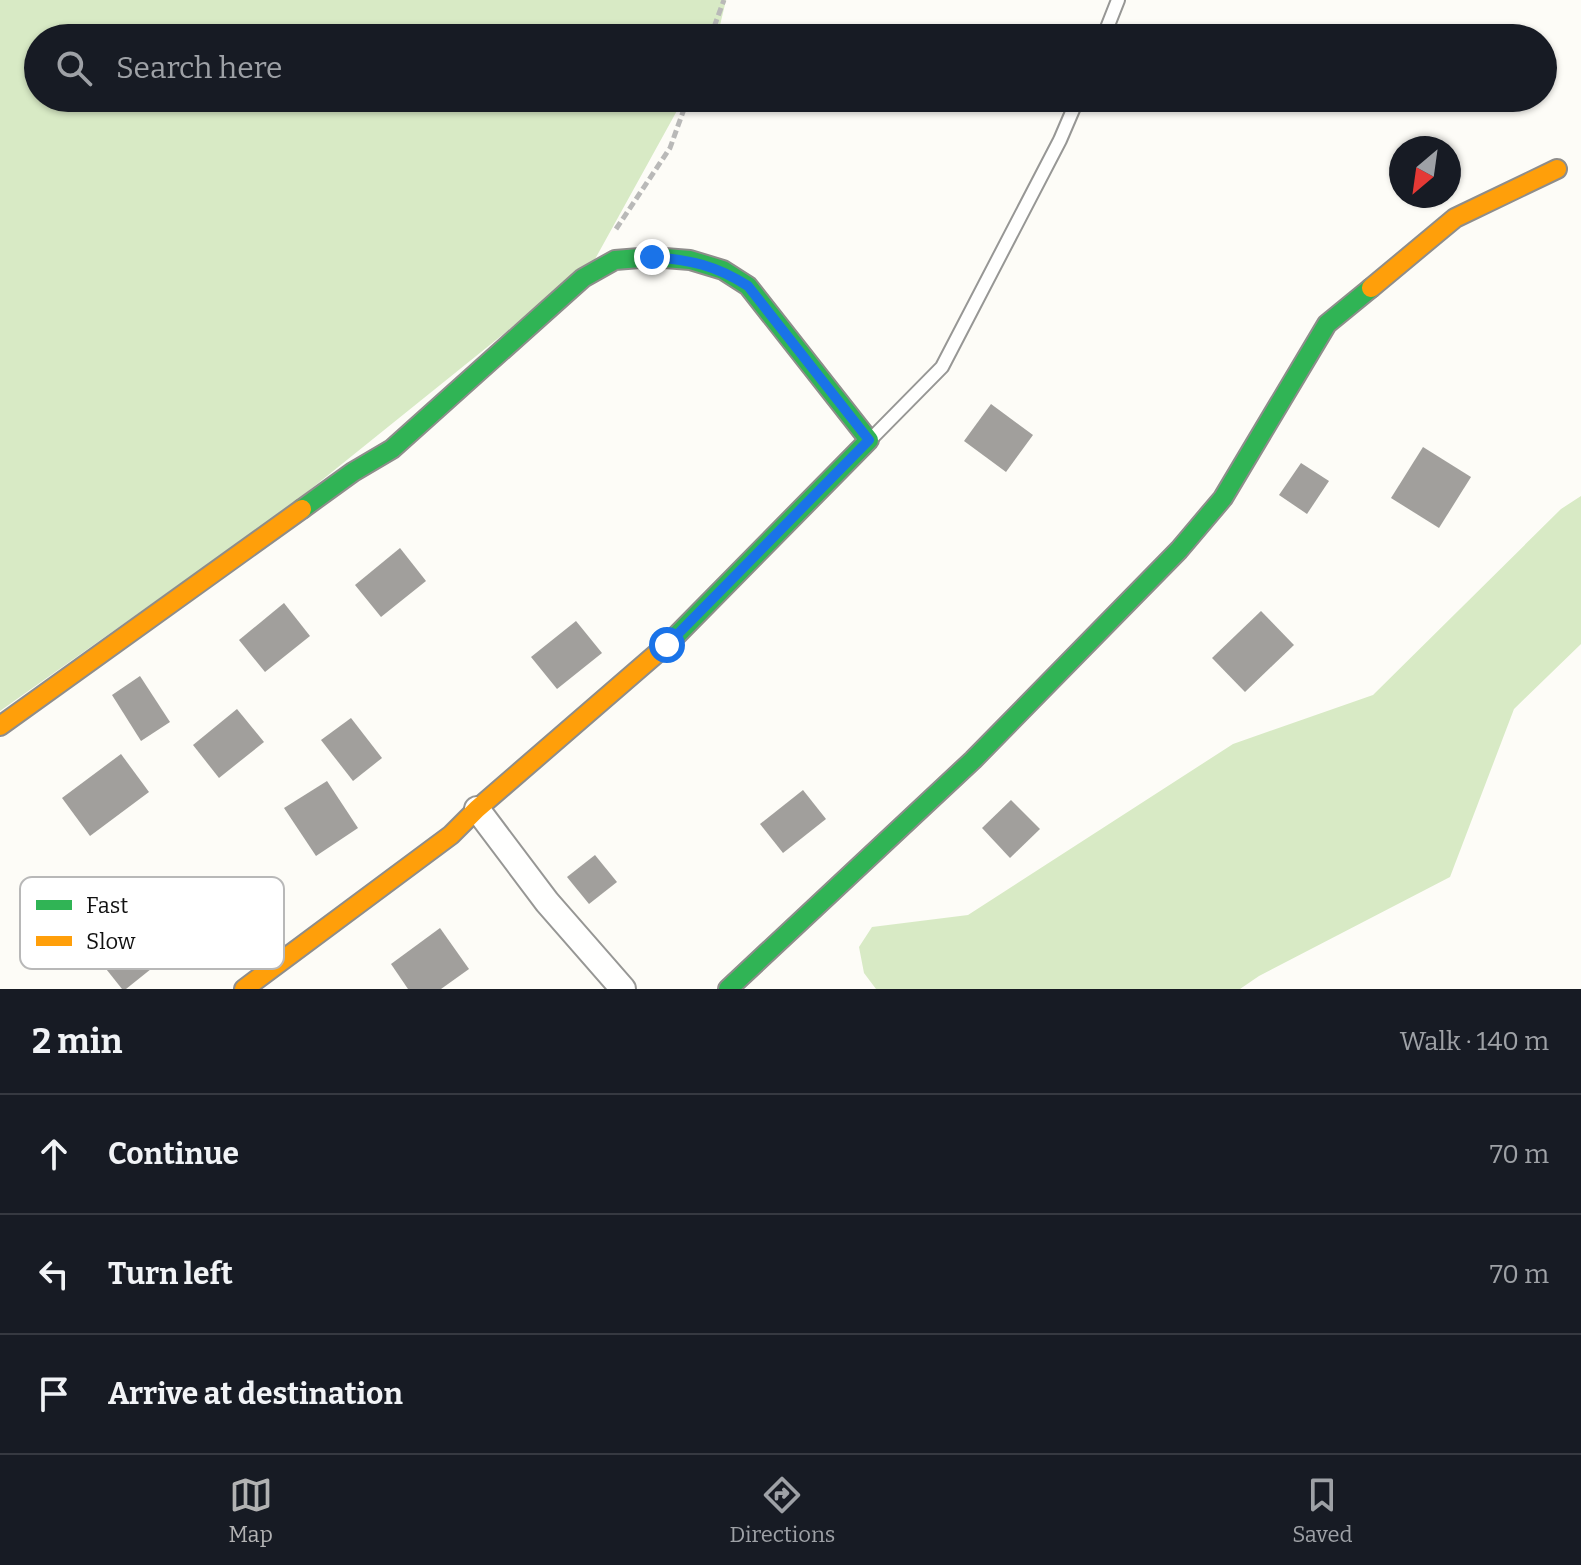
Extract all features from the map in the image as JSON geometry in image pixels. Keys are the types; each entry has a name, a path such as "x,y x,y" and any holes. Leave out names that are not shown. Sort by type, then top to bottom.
{"street":[{"path":"728,989 973,760 1179,550 1223,498 1327,324 1455,218 1557,169"},
{"path":"0,726 353,472 392,449 583,278 615,260 652,257 690,260 723,270 748,286 869,440 667,645 451,835 284,959"},
{"path":"477,809 547,902 623,989"},
{"path":"244,989 271,969"}],"lane":[{"path":"1109,24 1118,0"},
{"path":"869,440 942,367 1072,112"}],"path":[{"path":"715,24 724,0"},
{"path":"609,239 670,148 683,112"}],"green space":[{"path":"0,0 726,0 720,24 24,24 24,112 676,112 594,261 286,509 0,711"},
{"path":"1581,496 1581,644 1514,709 1450,877 1259,976 1240,989 876,989 864,973 859,947 872,927 968,915 1233,744 1373,695 1561,509"}],"building":[{"path":"991,404 1033,435 1006,472 964,441"},
{"path":"1423,447 1471,477 1439,528 1391,498"},
{"path":"1301,463 1329,481 1307,514 1279,495"},
{"path":"400,548 426,581 381,617 355,585"},
{"path":"284,603 310,636 265,672 239,640"},
{"path":"1261,611 1294,645 1245,692 1212,658"},
{"path":"576,621 602,653 557,689 531,657"},
{"path":"140,676 170,722 141,741 112,695"},
{"path":"237,709 264,742 219,778 193,745"},
{"path":"351,718 382,758 353,781 321,740"},
{"path":"121,754 149,792 90,836 62,798"},
{"path":"327,781 358,828 316,856 284,808"},
{"path":"803,790 826,819 783,853 760,824"},
{"path":"1011,800 1040,829 1010,858 982,828"},
{"path":"595,855 617,882 589,904 567,877"},
{"path":"440,928 469,969 441,989 408,989 391,964"},
{"path":"106,969 151,969 126,989 122,989"}],"traffic: fast":[{"path":"302,509 353,472 392,449 583,278 615,260 652,257 690,260 723,270 748,286 869,440 670,642"},
{"path":"728,989 973,760 1179,550 1223,498 1327,324 1371,288"}],"traffic: slow":[{"path":"1371,288 1455,218 1557,169"},
{"path":"0,726 302,509"},
{"path":"284,959 451,835 670,642"},
{"path":"244,989 271,969"}],"route":[{"path":"652,257 690,260 723,270 748,286 869,440 667,645"}]}
